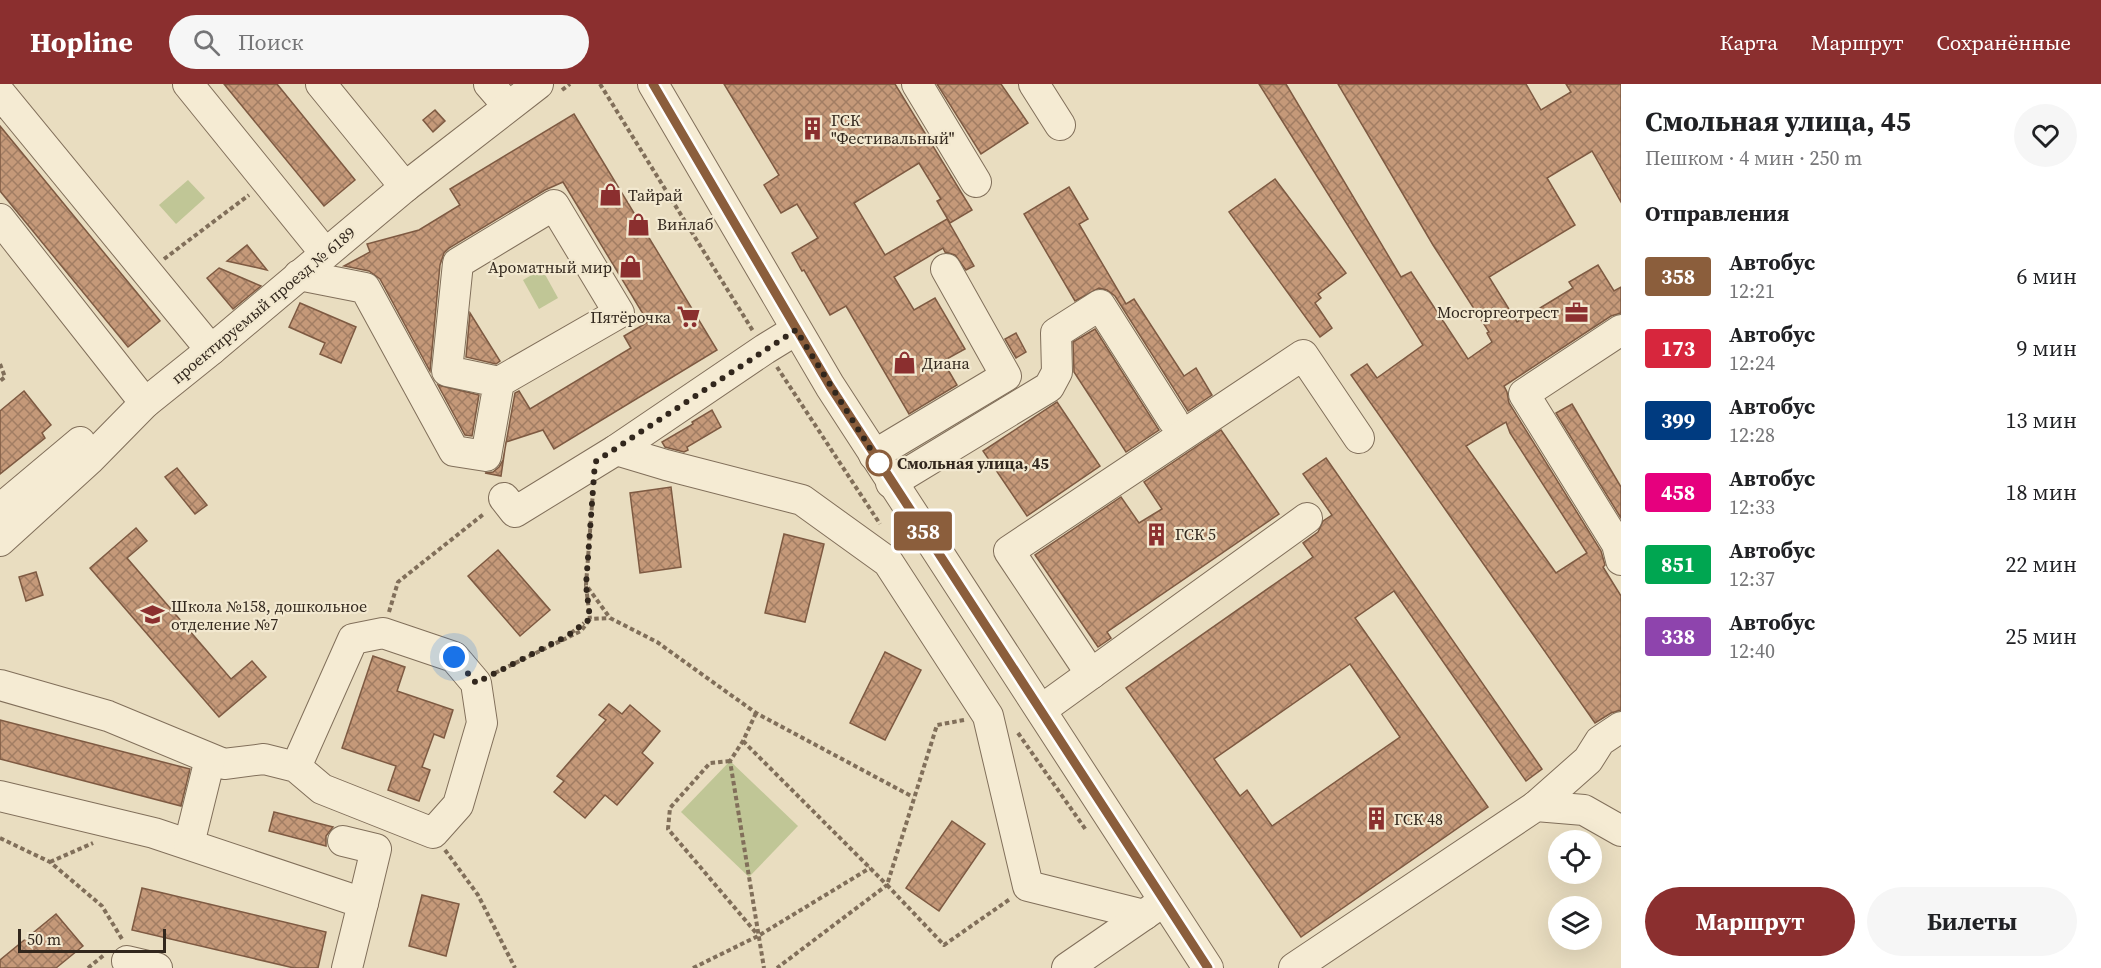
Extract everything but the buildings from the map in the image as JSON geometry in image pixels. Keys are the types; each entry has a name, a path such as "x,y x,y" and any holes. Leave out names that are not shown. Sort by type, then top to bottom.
{"street":[{"path":"188,84 325,253"},
{"path":"321,84 405,187"},
{"name":"проектируемый проезд № 6189","path":"0,541 102,447 145,403 405,187 499,95 538,84"},
{"path":"653,84 796,330 891,483 1041,710 1154,908 1208,968"},
{"path":"917,84 976,182"},
{"path":"1034,84 1060,125"},
{"path":"0,93 211,350"},
{"path":"555,205 619,314 499,382 447,371 458,262 555,205"},
{"path":"0,219 145,403"},
{"path":"874,455 1006,376 946,269"},
{"path":"299,275 364,288 454,451 486,456 499,382"},
{"path":"891,483 1049,387 1057,372 1056,333 1100,305 1173,420"},
{"path":"504,498 515,512 605,456 796,330"},
{"path":"1621,330 1524,394 1617,544 1621,560"},
{"path":"1091,674 1009,551 1303,355 1359,438"},
{"path":"648,428 666,465"},
{"path":"0,510 89,434 102,447"},
{"path":"605,456 666,465 802,500 888,562 988,716 1028,886 1154,908"},
{"path":"1041,710 1307,518"},
{"path":"0,685 108,716 224,764 264,759 296,767 322,789 433,833 458,805 482,723 476,683 454,657 383,633 353,639 296,767"},
{"path":"1294,968 1536,806 1588,760 1600,741 1621,727"},
{"path":"189,844 210,759"},
{"path":"0,795 154,833 363,903"},
{"path":"1536,806 1584,810 1621,831"},
{"path":"343,841 376,849 347,968"},
{"path":"1067,968 1154,908"},
{"path":"125,950 157,968"}],"path":[{"path":"600,84 765,349"},
{"path":"147,272 268,181"},
{"path":"0,364 5,376 0,380"},
{"path":"476,683 580,631 590,619 586,585 605,456"},
{"path":"383,633 398,582 504,498"},
{"path":"586,585 610,618 657,642 756,713 913,797"},
{"path":"590,619 610,618"},
{"path":"756,713 743,741 730,761 764,968"},
{"path":"777,968 887,885 937,724 988,716"},
{"path":"743,741 944,945 1028,886"},
{"path":"730,761 710,763 670,808 668,829 758,936"},
{"path":"433,833 478,895 515,968"},
{"path":"0,838 50,862 102,906 125,950"},
{"path":"693,968 758,936 870,868"}],"green space":[{"path":"188,180 205,198 176,224 159,205"},
{"path":"542,269 558,298 539,309 523,280"},
{"path":"730,761 798,826 749,877 681,812"}],"bus line":[{"name":"358","path":"653,84 830,386 1208,968"}],"place":[{"name":"ГСК \"Фестивальный\"","path":"813,129"},
{"name":"Тайрай","path":"610,195"},
{"name":"Винлаб","path":"639,224"},
{"name":"Ароматный мир","path":"630,267"},
{"name":"Мосгоргеотрест","path":"1577,312"},
{"name":"Пятёрочка","path":"689,317"},
{"name":"Диана","path":"904,363"},
{"name":"Смольная улица, 45","path":"879,463"},
{"name":"ГСК 5","path":"1157,534"},
{"name":"Школа №158, дошкольное отделение №7","path":"153,615"},
{"name":"ГСК 48","path":"1376,819"}],"route":[{"path":"454,657 476,683 567,636 590,619 586,585 595,462 796,330 883,469 879,463"}]}
